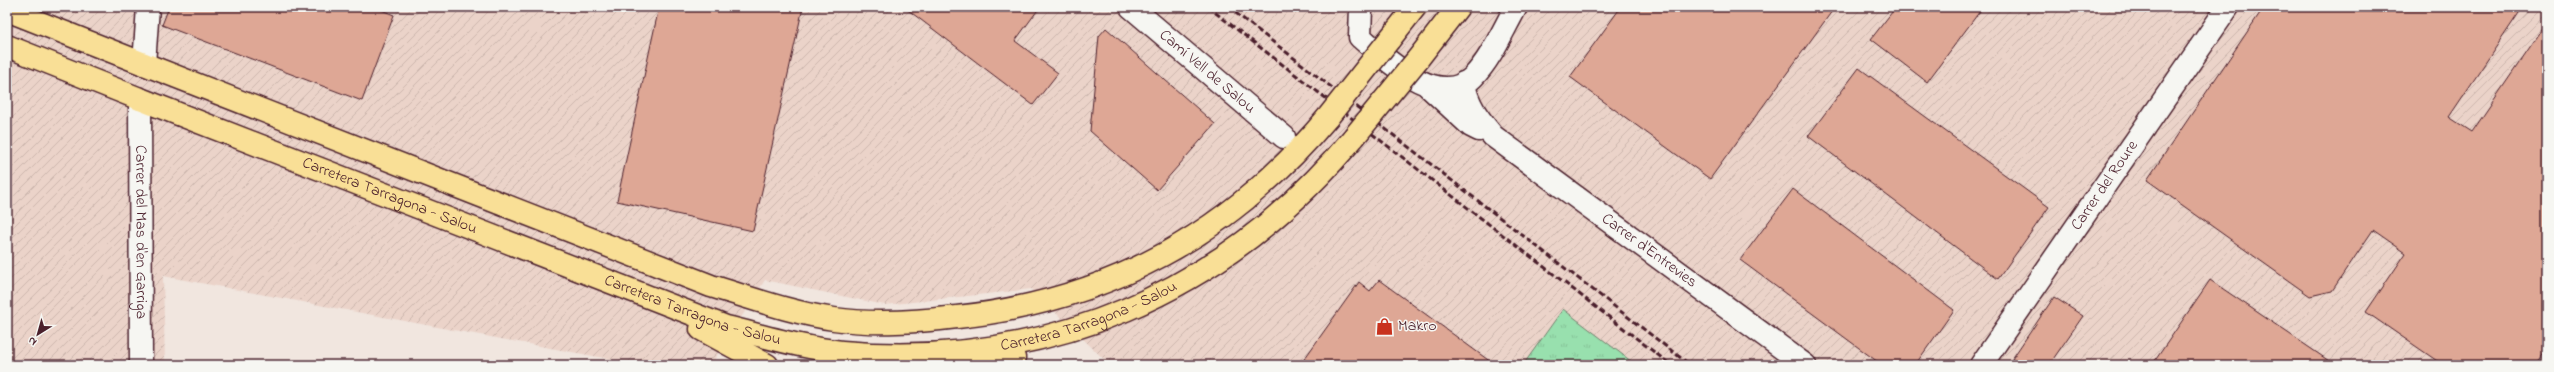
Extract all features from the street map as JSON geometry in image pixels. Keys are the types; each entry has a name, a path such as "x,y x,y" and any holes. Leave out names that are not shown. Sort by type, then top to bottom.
{"main road":[{"name":"Carretera Tarragona - Salou","path":"7,10 711,286 786,308 832,319 862,322 920,321 1008,311 1080,292 1144,264 1195,237 1236,209 1264,185 1308,141 1390,40 1414,7"},
{"name":"Carretera Tarragona - Salou","path":"7,46 633,292 726,327 806,346 841,352 888,354 944,352 1057,335 1117,314 1203,271 1298,200 1354,137 1458,7"},
{"path":"633,292 767,365"},
{"path":"971,365 1015,357 1057,335"}],"street":[{"path":"144,64 148,7"},
{"name":"Camí Vell de Salou","path":"1131,7 1284,137"},
{"path":"1343,7 1360,37 1392,65 1429,87 1452,89 1472,78 1486,60 1516,7"},
{"path":"1360,37 1361,7"},
{"name":"Carrer del Roure","path":"1981,365 2228,7"},
{"name":"Carrer d'Entrevies","path":"1464,83 1466,98 1476,115 1494,136"},
{"name":"Carrer d'Entrevies","path":"1429,87 1471,126 1494,136 1805,365"},
{"name":"Carrer del Mas d'en Garriga","path":"140,99 141,365"}],"shaded area":[{"path":"7,7 2547,7 2547,365 1110,365 1031,289 885,305 765,280 711,365 642,365 163,276 165,365 7,365"}],"green space":[{"path":"1563,309 1636,365 1523,365"}],"building":[{"path":"169,7 374,7 394,15 362,101 162,25"},
{"path":"659,7 803,7 753,231 617,201"},
{"path":"904,7 1040,7 1015,41 1058,73 1033,105"},
{"path":"1621,7 1835,7 1710,179 1570,77"},
{"path":"1896,7 1983,7 1927,82 1871,39"},
{"path":"2264,7 2523,7 2449,117 2472,132 2547,22 2547,349 2536,365 2443,365 2366,312 2406,253 2373,230 2332,291 2310,296 2147,180"},
{"path":"1106,28 1215,124 1157,190 1090,131 1099,36"},
{"path":"1859,68 2049,207 1998,279 1808,136"},
{"path":"1793,189 1954,310 1915,365 1882,365 1740,260"},
{"name":"Makro","path":"1379,280 1495,365 1300,365 1359,282 1370,291"},
{"path":"2210,280 2335,365 2152,365"},
{"path":"2054,297 2083,316 2049,365 2022,365 2012,359"}],"railway":[{"path":"1208,7 1671,365"},
{"path":"1228,7 1690,365"}],"place":[{"name":"Makro","path":"1385,326"}]}
